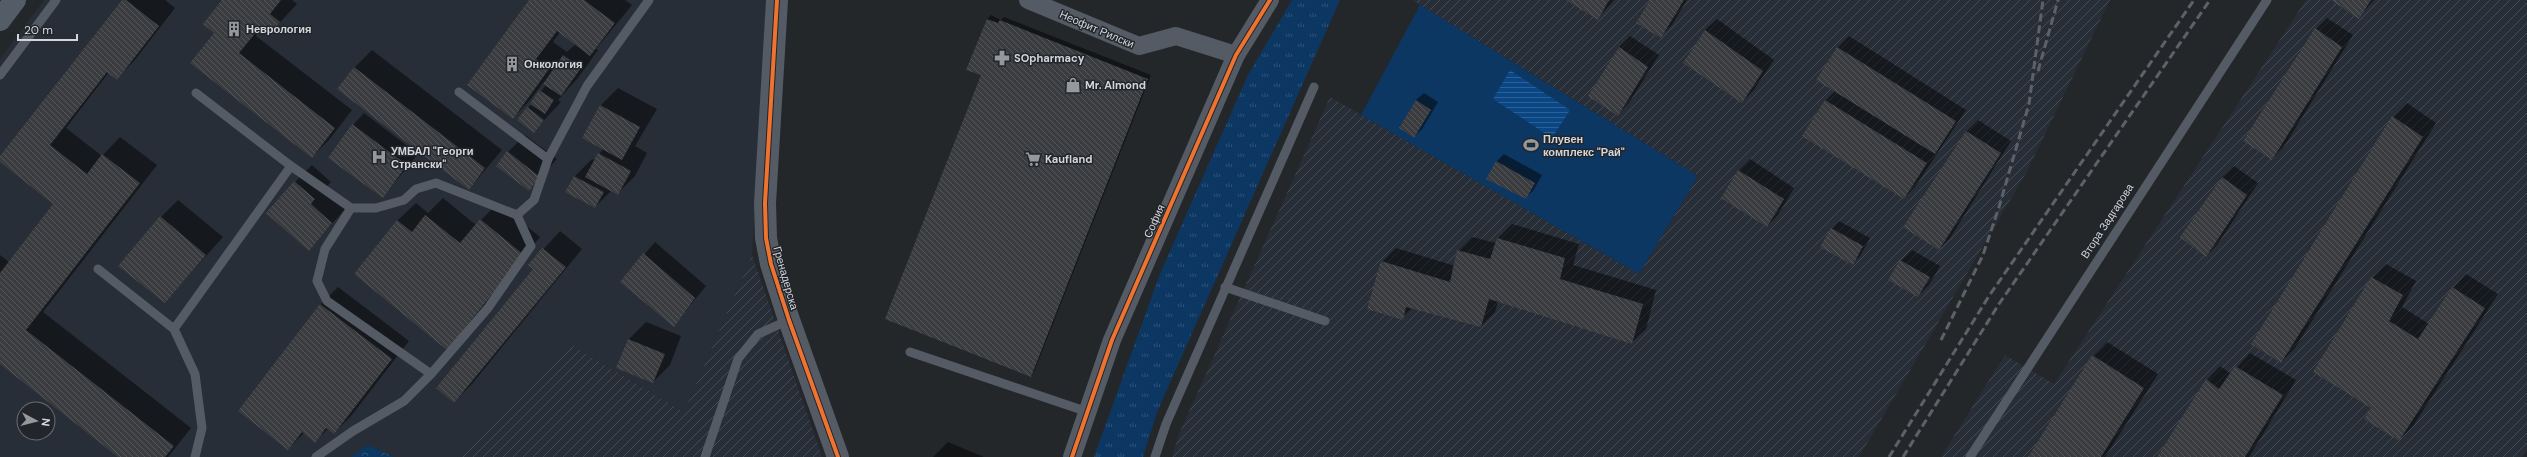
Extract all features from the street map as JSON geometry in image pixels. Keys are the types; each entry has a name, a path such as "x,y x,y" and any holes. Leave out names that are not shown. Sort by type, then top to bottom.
{"main road":[{"path":"0,20 15,0"}],"street":[{"name":"Гренадерска","path":"777,0 765,203 766,238 771,264 789,320 838,457"},
{"name":"Неофит Рилски","path":"1028,0 1138,46 1176,36 1236,55"},
{"name":"София","path":"1072,457 1112,340 1236,55 1270,0"}],"lane":[{"path":"0,75 56,0"},
{"path":"517,215 534,200 548,158 587,86 649,0"},
{"name":"Втора Задгарова","path":"1970,457 2267,0"},
{"path":"1155,457 1166,424 1314,87"},
{"path":"459,92 548,158"},
{"path":"196,93 291,166 351,208 376,208 404,200 416,189 436,183 517,215 531,246 488,308 431,374 404,401 353,431 316,457"},
{"path":"174,329 291,166"},
{"path":"351,208 325,248 317,281 327,301 431,374"},
{"path":"98,269 174,329 195,374 202,428 195,457"},
{"path":"1225,287 1325,321"},
{"path":"705,457 738,358 758,334 789,320"},
{"path":"910,352 1088,412"}],"shaded area":[{"name":"УМБАЛ \"Георги Странски\"","path":"44,0 766,0 752,255 684,412 570,344 457,457 394,457 368,445 351,457 0,457 0,59"},
{"path":"1412,0 2110,0 2026,173 1859,457 1172,457 1179,434 1330,97 1639,274 1698,176"},
{"path":"2306,0 2527,0 2527,450 2522,457 1941,457 2005,355 2054,384"},
{"path":"1510,70 1570,110 1552,138 1493,99"},
{"path":"752,255 822,457 457,457 570,344 684,412"}],"green space":[{"path":"1292,0 1340,0 1157,412 1143,457 1094,457 1160,274 1248,75"},
{"name":"Плувен комплекс \"Рай\"","path":"1420,5 1698,176 1639,274 1361,115"},
{"path":"368,445 394,457 351,457"}],"building":[{"path":"122,0 126,0 159,26 117,80 107,72 50,145 87,174 102,154 140,183 26,330 174,446 165,457 118,457 56,408 56,401 47,401 0,364 0,273 53,204 0,162 0,156"},
{"path":"222,0 281,0 270,14 280,22 271,34 261,26 239,53 335,128 312,158 190,63 214,33 203,24"},
{"name":"Онкология","path":"529,0 584,0 615,23 590,56 557,31 536,59 549,69 513,119 467,85"},
{"path":"1566,0 1609,0 1598,20"},
{"path":"1650,0 1684,0 1661,38 1636,23"},
{"path":"2331,0 2371,0 2359,19"},
{"name":"Kaufland","path":"987,19 998,23 1000,20 1148,79 1031,377 885,319 981,75 966,70"},
{"path":"2315,28 2342,47 2272,160 2243,141"},
{"path":"1705,30 1763,71 1742,103 1683,63"},
{"path":"1619,47 1648,67 1618,116 1588,96"},
{"path":"1837,47 1956,121 1935,154 1816,80"},
{"path":"563,55 581,68 561,96 543,84"},
{"path":"354,67 485,168 469,190 337,89"},
{"path":"539,90 554,100 545,114 530,104"},
{"path":"1416,100 1431,110 1414,138 1399,128"},
{"path":"1825,100 1927,163 1904,199 1802,136"},
{"path":"600,105 640,127 622,160 582,138"},
{"path":"527,107 544,120 534,133 517,120"},
{"path":"2392,116 2423,137 2281,363 2251,344"},
{"path":"352,124 407,165 383,198 328,158"},
{"path":"1966,131 2001,153 1939,250 1903,227"},
{"path":"507,151 540,177 529,191 496,166"},
{"path":"598,153 631,171 618,195 585,177"},
{"path":"1496,161 1535,183 1526,199 1486,179"},
{"path":"1738,170 1784,199 1767,227 1721,198"},
{"path":"574,176 604,192 595,208 565,192"},
{"path":"2222,177 2247,195 2206,257 2180,237"},
{"path":"294,181 315,199 311,204 332,223 309,251 266,213"},
{"path":"425,215 460,243 480,219 524,255 447,350 354,274 397,220 412,232"},
{"path":"160,216 206,255 165,303 118,266"},
{"path":"1831,228 1863,246 1853,265 1820,247"},
{"path":"1497,238 1565,258 1560,279 1643,304 1632,344 1489,299 1481,327 1406,307 1403,320 1367,309 1381,261 1450,282 1457,250 1490,259"},
{"path":"542,248 566,267 454,403 436,388 533,269 528,265"},
{"path":"643,253 695,298 674,327 620,282"},
{"path":"1900,260 1930,277 1918,297 1888,280"},
{"path":"2371,277 2403,295 2389,321 2418,339 2452,287 2485,308 2399,441 2364,419 2371,408 2313,372"},
{"path":"320,304 392,359 334,434 326,428 315,443 302,432 288,450 238,411"},
{"path":"628,339 665,354 653,383 616,368"},
{"path":"2092,355 2144,388 2101,457 2028,457"},
{"path":"2235,366 2283,395 2245,457 2157,457 2206,379 2219,389"}],"railway":[{"path":"1941,340 1983,255 1999,207 2029,104 2043,0"},
{"path":"2038,71 2058,0"},
{"path":"1889,457 1989,296 2194,0"},
{"path":"1903,457 1999,304 2210,0"}],"cycle path":[{"path":"777,0 765,203 766,238 771,264 789,320 838,457"},
{"path":"1072,457 1112,340 1236,55 1270,0"}],"place":[{"name":"Неврология","path":"234,29"},
{"name":"SOpharmacy","path":"1002,58"},
{"name":"Онкология","path":"512,64"},
{"name":"Mr. Almond","path":"1073,85"},
{"name":"Плувен комплекс \"Рай\"","path":"1531,145"},
{"name":"УМБАЛ \"Георги Странски\"","path":"379,157"},
{"name":"Kaufland","path":"1033,159"}]}
